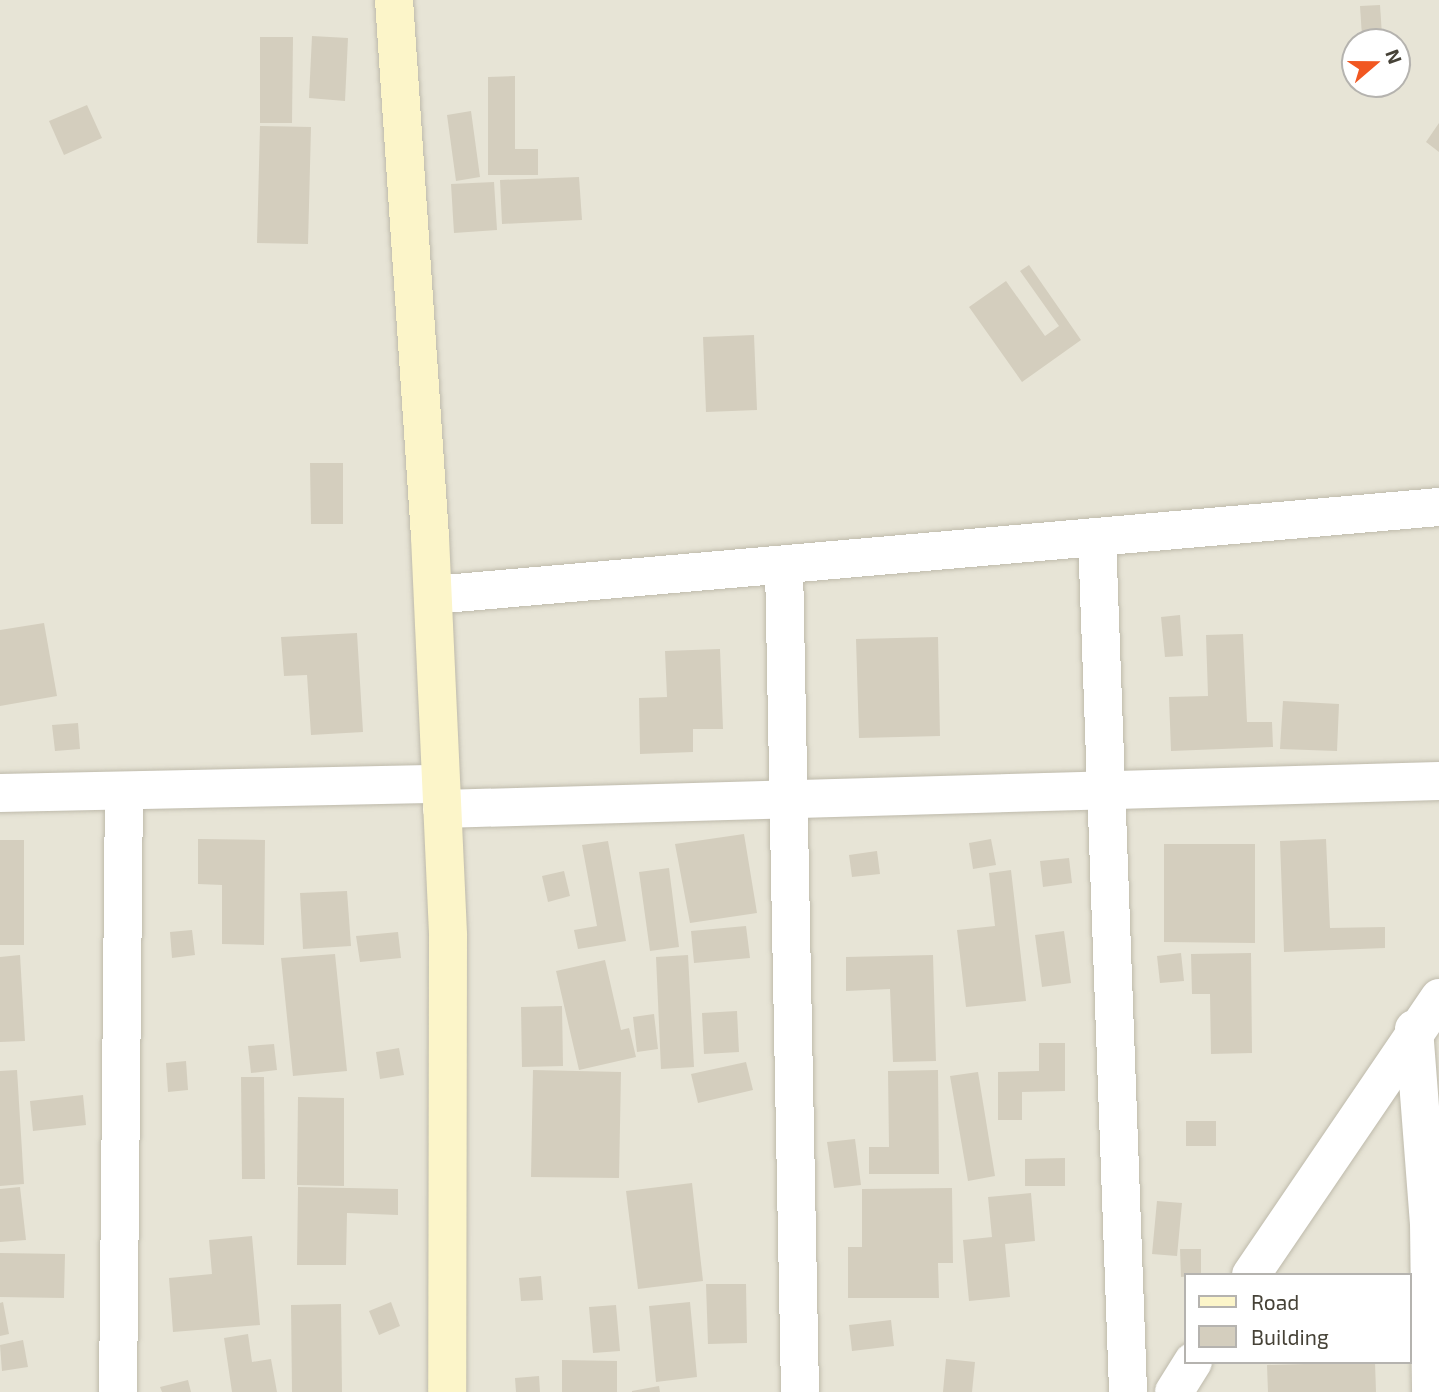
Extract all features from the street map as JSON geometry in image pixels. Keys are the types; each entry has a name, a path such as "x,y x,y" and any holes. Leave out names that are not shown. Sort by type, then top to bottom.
{"street":[{"path":"394,0 433,595 441,797 447,1392"},
{"path":"433,595 1439,507"},
{"path":"1097,537 1110,790 1128,1392"},
{"path":"784,565 791,799 800,1392"},
{"path":"0,793 124,791 441,797 791,799 1439,781"},
{"path":"118,1392 124,791"},
{"path":"1252,1273 1414,1029 1439,998"},
{"path":"1414,1029 1430,1223 1431,1392"},
{"path":"1174,1392 1193,1364"}],"shaded area":[{"path":"0,0 1439,0 1439,1392 0,1392"}],"building":[{"path":"1380,5 1382,28 1361,28 1360,6"},
{"path":"312,36 348,38 345,101 309,98"},
{"path":"260,37 293,37 292,123 260,123"},
{"path":"515,76 515,149 538,149 538,175 488,175 488,77"},
{"path":"87,105 102,138 64,155 49,121"},
{"path":"471,111 480,177 456,181 447,115"},
{"path":"1439,123 1439,152 1426,142"},
{"path":"260,126 311,127 308,244 257,243"},
{"path":"579,177 582,220 502,224 500,180"},
{"path":"494,182 497,230 454,233 451,184"},
{"path":"1029,265 1081,340 1022,382 969,307 1006,281 1045,336 1059,326 1020,271"},
{"path":"754,335 757,410 706,412 703,337"},
{"path":"310,463 343,463 343,524 311,524"},
{"path":"1180,615 1183,656 1165,657 1161,617"},
{"path":"44,623 57,696 0,706 0,630"},
{"path":"357,633 363,732 311,735 307,675 284,676 281,637"},
{"path":"1243,634 1247,722 1272,722 1273,747 1171,751 1169,697 1208,696 1206,635"},
{"path":"938,637 940,736 859,738 856,639"},
{"path":"720,649 723,729 693,729 693,752 640,754 639,698 667,697 665,651"},
{"path":"1283,701 1339,704 1337,751 1280,749"},
{"path":"78,723 80,749 55,751 52,725"},
{"path":"744,834 757,913 690,923 675,844"},
{"path":"198,839 265,840 264,945 222,944 222,885 198,884"},
{"path":"991,839 996,865 973,869 969,843"},
{"path":"1326,839 1330,928 1385,927 1385,948 1284,952 1280,841"},
{"path":"0,840 24,840 24,945 0,945"},
{"path":"608,841 626,941 578,949 574,930 597,926 582,845"},
{"path":"1164,844 1255,844 1255,943 1164,942"},
{"path":"877,851 880,874 852,877 849,855"},
{"path":"1069,858 1072,883 1043,887 1040,861"},
{"path":"669,868 679,947 650,951 639,872"},
{"path":"1011,870 1026,1001 966,1007 957,930 995,926 989,873"},
{"path":"564,871 570,896 548,902 542,876"},
{"path":"347,891 351,946 303,949 300,893"},
{"path":"746,926 750,958 694,963 691,931"},
{"path":"192,930 195,955 172,958 170,932"},
{"path":"1064,931 1071,983 1042,987 1035,935"},
{"path":"398,932 401,958 360,962 356,936"},
{"path":"1181,953 1184,981 1160,983 1157,956"},
{"path":"1251,953 1252,1053 1211,1054 1210,994 1192,994 1191,954"},
{"path":"335,954 347,1071 293,1076 281,958"},
{"path":"20,955 25,1041 0,1042 0,957"},
{"path":"688,955 694,1067 661,1069 656,957"},
{"path":"933,955 936,1061 893,1062 890,989 846,991 846,957"},
{"path":"605,960 621,1030 629,1028 636,1057 579,1070 556,971"},
{"path":"562,1006 563,1066 522,1067 521,1007"},
{"path":"737,1011 739,1052 704,1054 702,1013"},
{"path":"654,1014 658,1049 637,1052 633,1017"},
{"path":"1039,1043 1065,1043 1065,1091 1022,1092 1022,1120 998,1120 998,1072 1039,1071"},
{"path":"274,1044 277,1070 251,1073 248,1046"},
{"path":"399,1048 404,1075 380,1079 376,1052"},
{"path":"186,1061 188,1090 168,1092 166,1063"},
{"path":"746,1062 753,1090 698,1103 691,1074"},
{"path":"17,1070 24,1184 0,1186 0,1071"},
{"path":"533,1070 621,1072 619,1178 531,1177"},
{"path":"938,1070 939,1174 869,1174 869,1147 889,1147 888,1071"},
{"path":"978,1072 995,1176 968,1181 950,1076"},
{"path":"241,1077 264,1077 265,1179 242,1179"},
{"path":"83,1095 86,1125 33,1131 30,1101"},
{"path":"298,1097 344,1098 344,1186 297,1185"},
{"path":"1186,1121 1216,1121 1216,1146 1186,1146"},
{"path":"855,1139 861,1185 834,1188 827,1142"},
{"path":"1065,1158 1065,1186 1025,1186 1025,1159"},
{"path":"692,1183 703,1281 638,1289 626,1191"},
{"path":"20,1187 26,1240 0,1242 0,1189"},
{"path":"298,1187 398,1189 398,1215 347,1213 346,1265 297,1265"},
{"path":"952,1188 953,1263 938,1263 939,1298 848,1298 848,1247 862,1247 862,1189"},
{"path":"1031,1193 1035,1241 1005,1244 1010,1297 969,1301 963,1240 992,1237 988,1197"},
{"path":"1157,1201 1182,1203 1177,1256 1152,1254"},
{"path":"252,1236 260,1325 173,1332 169,1278 212,1274 209,1240"},
{"path":"1180,1249 1201,1249 1201,1273 1184,1273 1184,1277 1181,1277"},
{"path":"0,1253 65,1254 64,1298 0,1297"},
{"path":"541,1276 543,1300 521,1301 519,1278"},
{"path":"706,1284 746,1284 747,1343 708,1344"},
{"path":"3,1302 9,1334 0,1336 0,1303"},
{"path":"391,1302 400,1326 379,1335 369,1311"},
{"path":"690,1302 697,1377 656,1382 649,1306"},
{"path":"341,1304 342,1392 292,1392 291,1305"},
{"path":"616,1305 620,1351 593,1353 589,1307"},
{"path":"891,1320 894,1346 852,1351 849,1325"},
{"path":"248,1334 252,1362 271,1359 277,1392 232,1392 224,1338"},
{"path":"23,1340 28,1367 2,1371 0,1345"},
{"path":"946,1359 975,1362 972,1392 943,1392"},
{"path":"562,1360 617,1361 617,1392 562,1392"},
{"path":"1375,1364 1376,1392 1268,1392 1267,1365"},
{"path":"539,1376 540,1392 516,1392 515,1378"},
{"path":"188,1380 191,1392 162,1392 160,1387"},
{"path":"659,1386 660,1392 632,1392 632,1391"}]}
